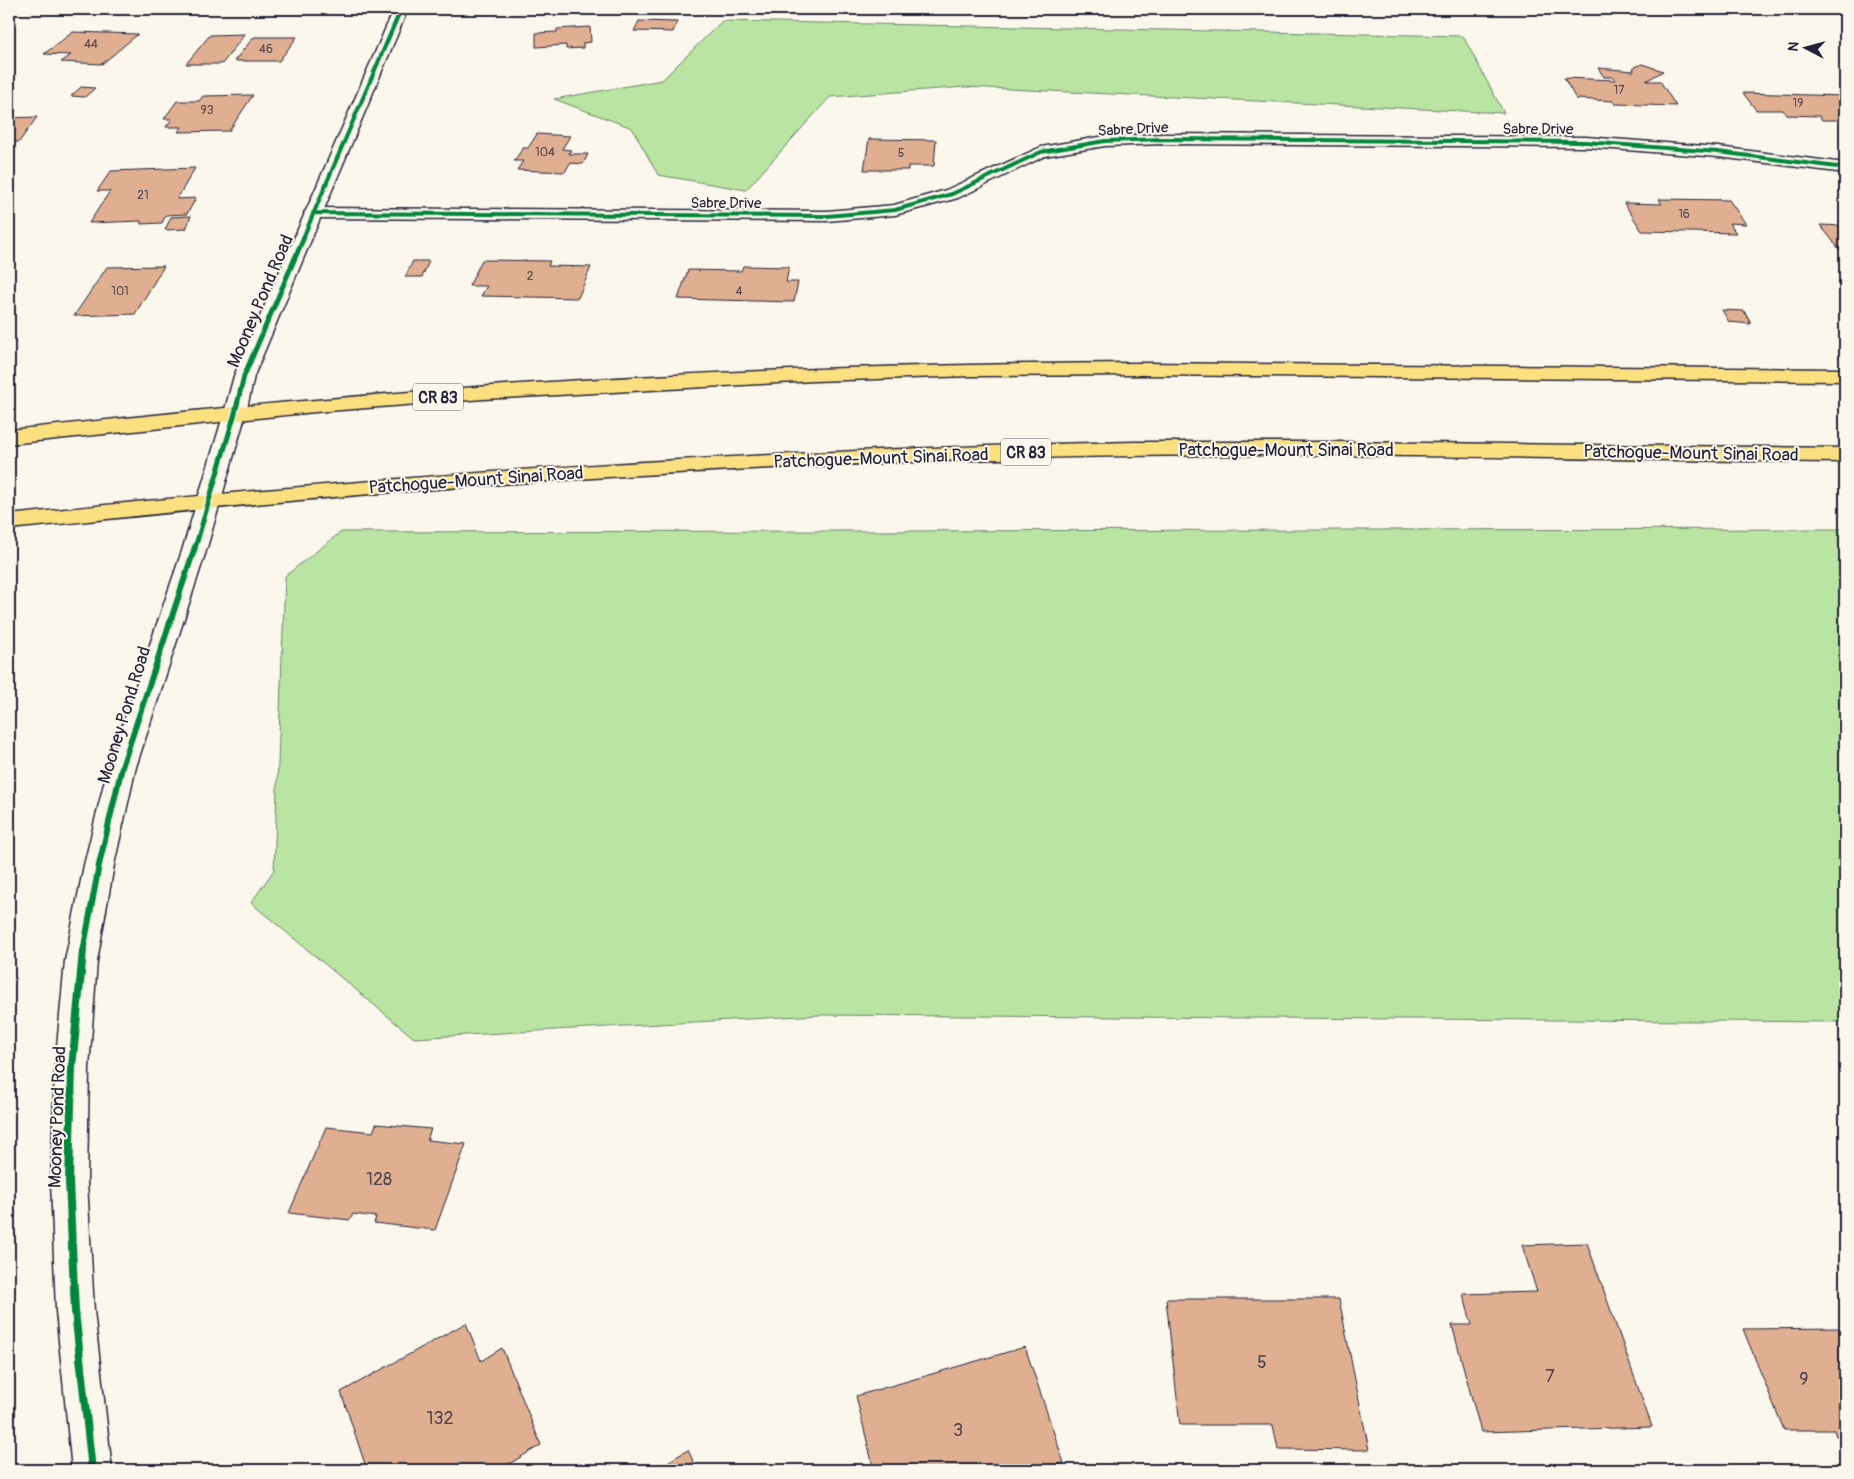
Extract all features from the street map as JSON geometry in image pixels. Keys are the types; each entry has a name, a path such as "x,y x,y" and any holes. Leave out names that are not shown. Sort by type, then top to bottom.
{"highway":[{"name":"CR 83","path":"9,437 235,413 483,393 814,375 973,370 1142,369 1845,375"},
{"name":"Patchogue-Mount Sinai Road","path":"9,522 208,500 492,478 677,467 1033,451 1372,450 1845,455"}],"street":[{"name":"Mooney Pond Road","path":"92,1470 75,1311 69,1181 72,1068 81,961 99,865 122,767 194,551 235,413 244,376 401,9"},
{"name":"Sabre Drive","path":"313,214 827,216 895,210 952,194 1041,152 1104,141 1124,140 1586,142 1718,152 1845,168"}],"green space":[{"path":"722,21 1463,36 1504,113 966,87 830,97 746,190 658,175 632,128 554,99 662,80"},
{"path":"1845,529 1845,1022 819,1015 414,1038 251,903 274,870 285,576 341,532"}],"building":[{"path":"639,21 677,22 673,32 634,31"},
{"path":"590,27 591,42 583,43 583,48 566,49 566,45 536,47 536,33 557,32 557,29"},
{"path":"73,32 138,34 102,64 61,62 71,55 44,54"},
{"path":"245,34 222,64 186,64 210,35"},
{"path":"254,37 297,37 279,61 234,61"},
{"path":"1642,64 1663,71 1646,81 1660,81 1676,106 1615,104 1613,101 1576,99 1564,78 1615,80 1613,77 1604,77 1598,68 1634,71 1633,68"},
{"path":"81,87 95,88 85,97 71,96"},
{"path":"1743,93 1844,96 1845,120 1822,120 1819,116 1787,115 1783,110 1756,110"},
{"path":"253,95 229,131 178,132 182,127 166,127 172,119 164,119 177,101 199,101 203,96"},
{"path":"37,117 19,142 9,142 9,118"},
{"path":"537,134 570,136 562,149 571,150 569,154 588,154 583,164 570,163 565,172 517,170 523,161 514,161 523,148 528,148"},
{"path":"869,139 936,140 934,166 908,166 908,170 864,170"},
{"path":"195,168 177,199 196,198 187,214 166,215 162,223 141,224 141,221 89,223 110,191 97,191 111,171"},
{"path":"1659,199 1729,200 1746,224 1729,223 1736,233 1642,231 1624,203 1662,204"},
{"path":"191,216 186,229 165,230 171,217"},
{"path":"1820,225 1845,226 1845,256"},
{"path":"482,260 550,261 548,266 591,267 578,298 481,296 487,286 469,286"},
{"path":"413,261 429,261 422,277 405,277"},
{"path":"164,266 135,314 74,316 107,267"},
{"path":"743,266 789,267 786,282 798,282 794,302 678,299 688,270 741,271"},
{"path":"1722,310 1744,311 1751,324 1729,322"},
{"path":"376,1124 431,1129 427,1140 466,1144 435,1230 374,1223 376,1217 353,1214 350,1220 289,1213 326,1127 373,1132"},
{"path":"1587,1243 1652,1427 1481,1432 1452,1325 1472,1325 1463,1294 1537,1292 1522,1245"},
{"path":"1166,1299 1339,1299 1369,1450 1278,1449 1273,1425 1180,1425"},
{"path":"466,1323 481,1361 502,1348 541,1445 499,1470 367,1470 341,1392"},
{"path":"1845,1328 1845,1435 1836,1436 1834,1430 1784,1430 1743,1329"},
{"path":"1025,1347 1064,1463 1039,1470 874,1470 856,1396"},
{"path":"688,1450 697,1470 654,1470"}],"cycle path":[{"path":"92,1470 75,1311 69,1181 72,1068 81,961 99,865 122,767 194,551 235,413 244,376 401,9"},
{"path":"313,213 827,216 895,210 952,194 1041,152 1105,141 1164,139 1586,142 1718,152 1845,168"}]}
